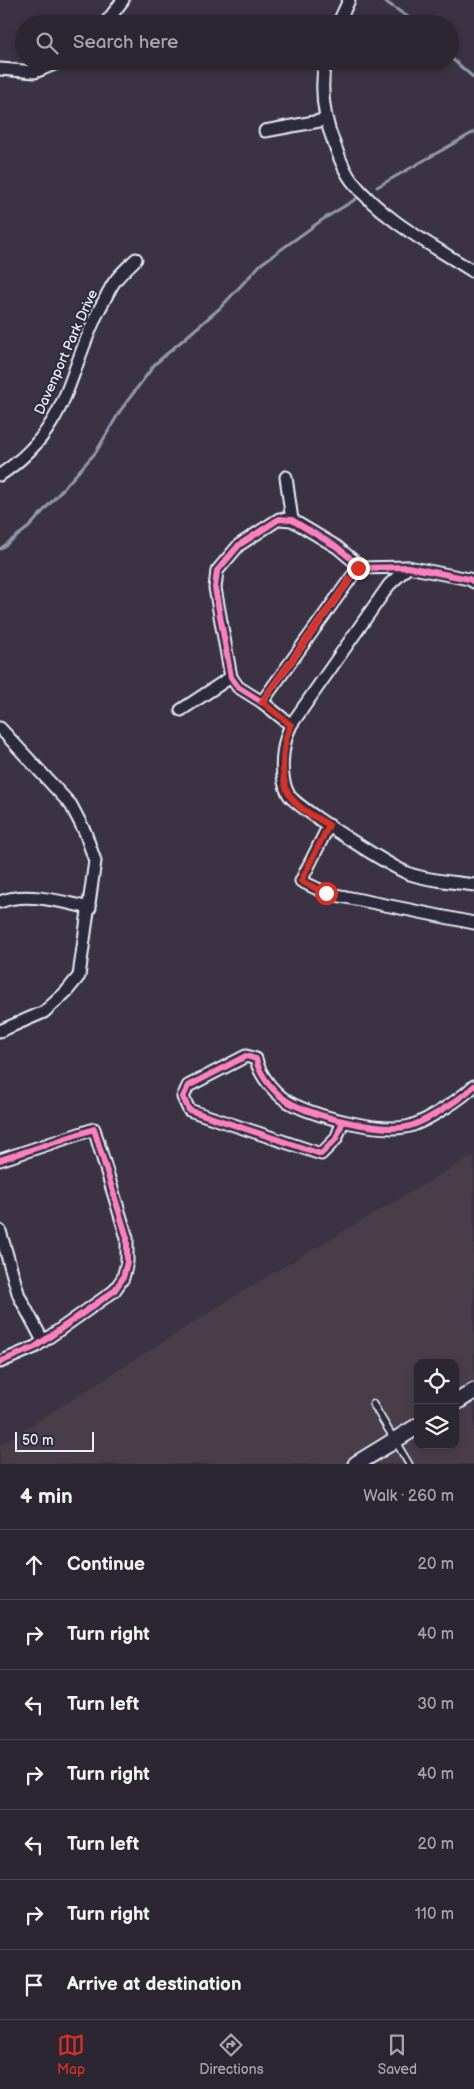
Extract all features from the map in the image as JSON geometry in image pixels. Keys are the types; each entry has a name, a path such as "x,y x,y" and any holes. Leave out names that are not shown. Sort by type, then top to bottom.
{"street":[{"path":"112,15 123,0"},
{"path":"342,15 349,0"},
{"path":"0,69 35,72 40,70"},
{"path":"324,70 322,79 325,120 344,168 352,181 387,216 474,272"},
{"path":"265,131 325,120"},
{"name":"Davenport Park Drive","path":"0,475 20,462 46,434 64,402 92,325 114,282 136,259"},
{"path":"286,477 292,520"},
{"path":"291,725 238,686 231,677 214,588 217,571 239,545 279,519 292,520 337,547 362,568"},
{"path":"408,567 389,585 291,725 285,737 283,765 288,793 293,801 329,825 410,874 474,885"},
{"path":"262,702 358,568 408,567 472,576"},
{"path":"182,710 231,677"},
{"path":"0,728 71,805 85,832 95,861 90,908 78,976 66,992 44,1012 0,1031"},
{"path":"329,825 301,881 326,893 474,923"},
{"path":"0,902 12,898 45,899 90,908"},
{"path":"342,1121 336,1139 321,1154 189,1110 183,1097 188,1086 246,1056 256,1059 257,1066 276,1093 294,1105 342,1121 388,1127 412,1126 465,1096 474,1086"},
{"path":"0,1160 94,1129 127,1238 127,1262 123,1278 114,1291 35,1347 0,1362"},
{"path":"0,1231 19,1296 43,1341"},
{"path":"459,1400 474,1391"},
{"path":"356,1464 414,1428"}],"lane":[{"path":"373,1404 409,1464"}],"shaded area":[{"path":"474,1155 474,1464 0,1464 0,1445 256,1283"}],"waterway":[{"path":"383,0 405,15"},
{"path":"459,65 474,78"},
{"path":"377,187 474,132"},
{"path":"0,549 29,527 96,452 120,411 155,364 220,308 261,264 322,220 356,199"}],"cycle path":[{"path":"362,568 337,547 292,520 279,519 239,545 217,571 215,588 231,677 238,687 262,702 358,568 408,567 469,579 474,582"},
{"path":"343,1121 336,1139 321,1154 189,1110 183,1097 188,1086 246,1056 256,1059 261,1073 270,1086 281,1097 294,1105 319,1115 353,1123 401,1128 413,1125 437,1113 474,1086"},
{"path":"0,1160 94,1129 127,1238 127,1262 123,1278 114,1291 35,1347 0,1362"}],"route":[{"path":"326,893 301,881 329,825 293,801 288,793 283,765 285,737 291,725 262,702 358,568"}]}
